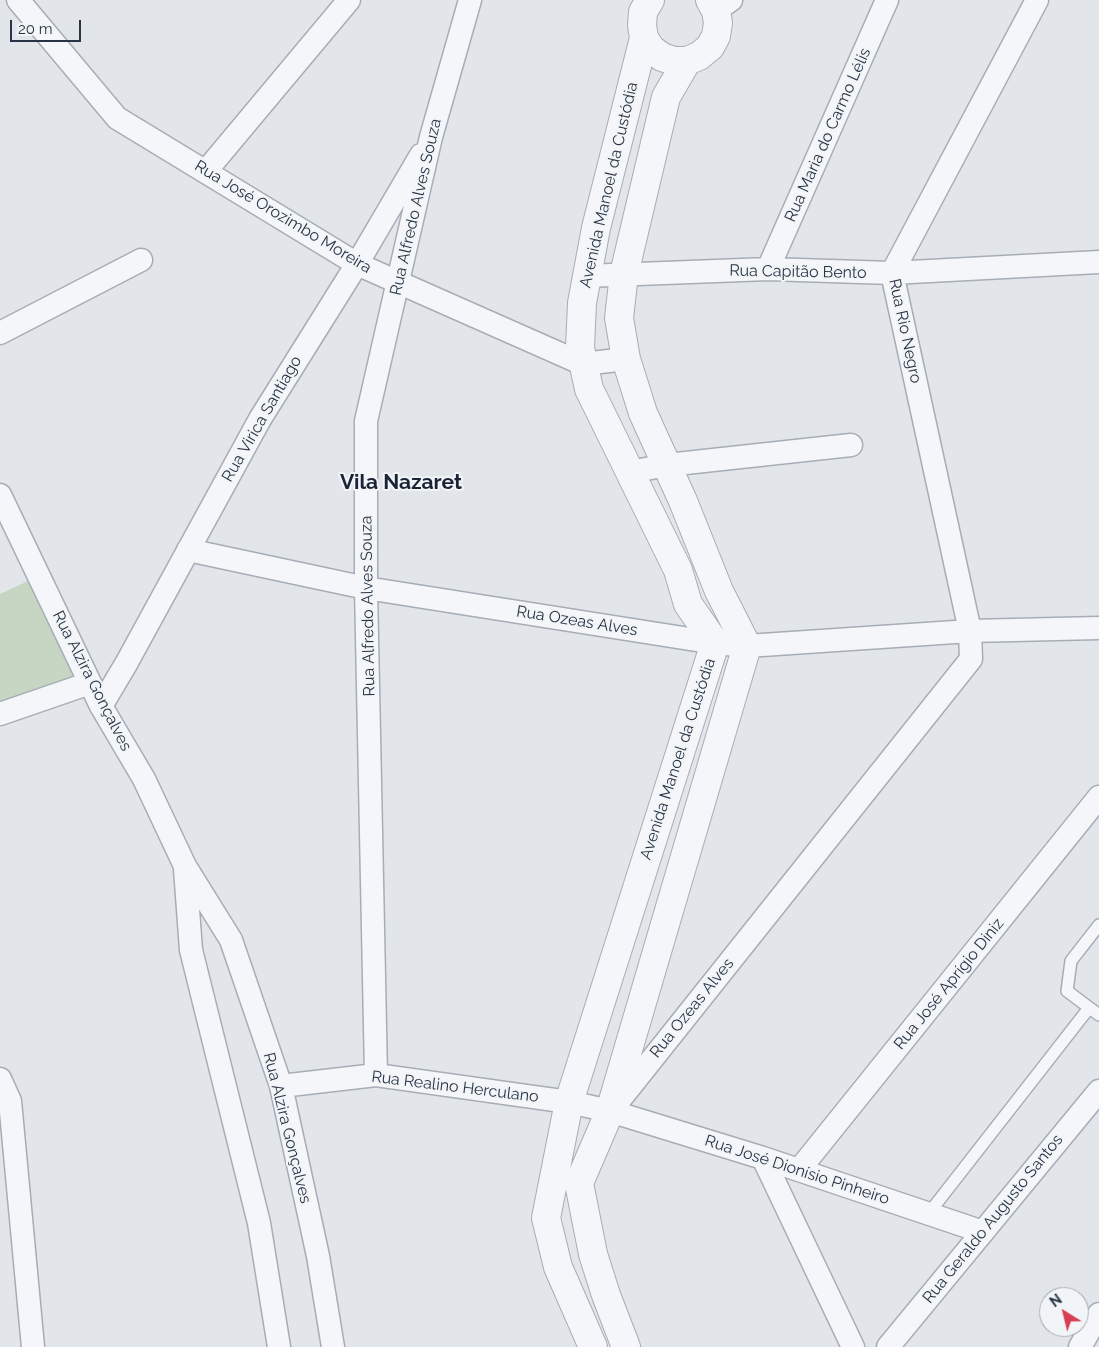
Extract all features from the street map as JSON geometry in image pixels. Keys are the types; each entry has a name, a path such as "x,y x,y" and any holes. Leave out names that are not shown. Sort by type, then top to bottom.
{"street":[{"name":"Rua José Orozimbo Moreira","path":"18,0 117,118 357,264 400,281 584,364"},
{"path":"206,171 349,0"},
{"name":"Rua Alfredo Alves Souza","path":"376,1075 366,588 366,421 400,281 431,137 470,0"},
{"name":"Avenida Manoel da Custódia","path":"593,1347 558,1267 546,1218 569,1102 715,643 688,604 678,570 589,389 580,348 582,302 586,276 596,228 644,38 643,12 650,0"},
{"name":"Rua Maria do Carmo Lélis","path":"768,269 887,0"},
{"name":"Rua Rio Negro","path":"970,631 892,273 1037,0"},
{"path":"644,38 651,49 662,57 674,61 687,61 699,56 710,47 716,36 719,4"},
{"path":"687,61 666,97 624,274 619,318 626,359 643,413 683,500 718,591 747,646"},
{"name":"Rua Virica Santiago","path":"101,706 126,664 260,419 357,264 431,137"},
{"path":"0,333 141,260"},
{"name":"Rua Capitão Bento","path":"586,276 768,269 892,273 1099,262"},
{"path":"584,364 626,359"},
{"path":"630,472 667,465 851,444"},
{"name":"Rua Alzira Gonçalves","path":"0,495 101,706 144,778 185,866 231,940 280,1086 318,1256 333,1347"},
{"name":"Rua Ozeas Alves","path":"188,550 366,588 715,643 747,646 970,631 1099,628"},
{"name":"Rua Ozeas Alves","path":"610,1111 971,659 970,631"},
{"name":"Avenida Manoel da Custódia","path":"626,1347 593,1254 580,1183 610,1111 747,646"},
{"path":"0,714 90,683"},
{"name":"Rua José Aprígio Diniz","path":"799,1170 1099,797"},
{"name":"Rua Alzira Gonçalves","path":"185,866 191,950 259,1223 279,1347"},
{"name":"Rua Realino Herculano","path":"280,1086 376,1075 569,1102"},
{"path":"0,1078 10,1101 33,1347"},
{"name":"Rua Geraldo Augusto Santos","path":"888,1347 1099,1091"},
{"path":"569,1102 610,1111"},
{"name":"Rua José Dionísio Pinheiro","path":"610,1111 799,1170 983,1232"},
{"path":"762,1158 853,1347"},
{"path":"1080,1347 1099,1314"}],"lane":[{"path":"1099,925 1071,960 1067,991 1099,1015"},
{"path":"929,1213 1090,1008"}],"green space":[{"path":"28,581 76,677 0,703 0,594"}],"district":[{"name":"Vila Nazaret","path":"401,483"}]}
